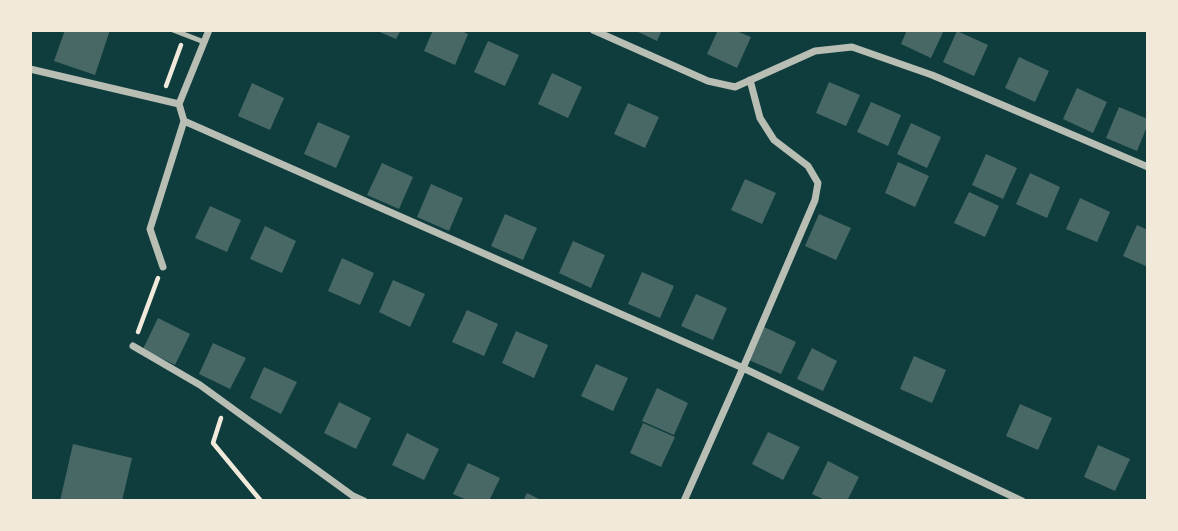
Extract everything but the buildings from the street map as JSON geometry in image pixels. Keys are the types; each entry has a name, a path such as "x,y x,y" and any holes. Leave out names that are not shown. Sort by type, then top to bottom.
{"street":[{"path":"163,267 150,229 184,121 179,104 209,30"},
{"path":"593,30 708,81 735,87 815,51 852,47 932,75 1148,167"},
{"path":"30,69 179,104"},
{"path":"684,501 815,200 818,183 808,166 774,140 760,118 750,80"},
{"path":"184,121 743,368 1022,501"},
{"path":"133,346 200,385 353,496 364,501"}],"lane":[{"path":"173,30 204,42"}],"path":[{"path":"160,100 184,34"},
{"path":"133,346 163,267"},
{"path":"226,403 213,443 261,501"}]}
